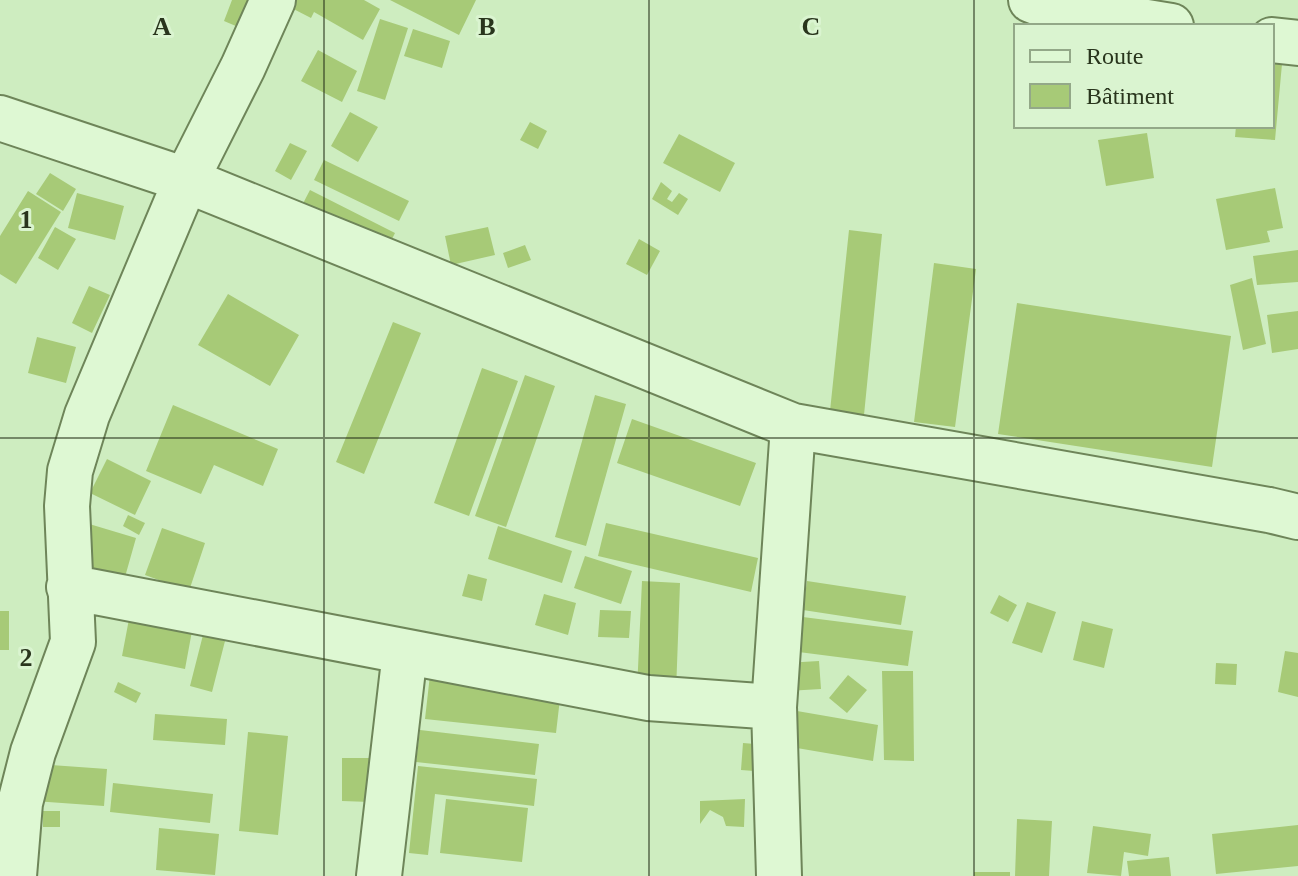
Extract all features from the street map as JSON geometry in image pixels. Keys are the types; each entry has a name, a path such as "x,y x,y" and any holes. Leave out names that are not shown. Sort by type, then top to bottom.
{"street":[{"path":"14,876 20,803 33,752 73,642 67,506 70,471 87,415 186,180 273,0"},
{"path":"1031,0 1044,5 1159,24"},
{"path":"1274,40 1298,43"},
{"path":"0,118 154,172 186,180 793,426 1298,517"},
{"path":"779,876 774,707 793,426"},
{"path":"69,587 648,698 774,707"},
{"path":"379,876 405,652"}],"building":[{"path":"232,0 264,0 250,32 224,21"},
{"path":"276,0 364,0 380,9 363,40 314,12 311,18"},
{"path":"390,0 476,0 459,35"},
{"path":"380,19 408,28 385,100 357,91"},
{"path":"413,29 450,41 442,68 404,56"},
{"path":"318,50 357,71 342,102 301,81"},
{"path":"1274,63 1282,64 1275,140 1235,137 1236,128 1274,128"},
{"path":"350,112 378,127 358,162 331,146"},
{"path":"530,122 547,131 538,149 520,140"},
{"path":"1147,133 1154,178 1106,186 1098,140"},
{"path":"679,134 735,163 720,192 663,163"},
{"path":"290,143 307,151 291,180 275,171"},
{"path":"324,160 409,201 399,221 314,180"},
{"path":"50,173 76,189 63,211 36,194"},
{"path":"661,182 672,191 667,199 672,202 679,193 688,199 678,215 652,199"},
{"path":"1275,188 1283,228 1267,231 1270,242 1226,250 1216,199"},
{"path":"310,190 395,233 383,257 298,213"},
{"path":"28,191 61,212 16,284 0,274 0,236"},
{"path":"77,193 124,206 115,240 68,228"},
{"path":"55,227 76,239 58,270 38,258"},
{"path":"488,227 495,255 451,265 445,236"},
{"path":"849,230 882,234 864,415 830,411"},
{"path":"639,239 660,251 647,275 626,264"},
{"path":"525,245 531,260 508,268 503,253"},
{"path":"1298,250 1298,282 1257,285 1253,256"},
{"path":"934,263 976,269 955,427 914,422"},
{"path":"1252,278 1266,344 1243,350 1230,285"},
{"path":"89,286 110,295 92,333 72,323"},
{"path":"228,294 299,335 270,386 198,345"},
{"path":"1017,303 1231,336 1212,467 998,434"},
{"path":"1298,311 1298,349 1272,353 1267,315"},
{"path":"393,322 421,333 364,474 336,462"},
{"path":"37,337 76,347 66,383 28,373"},
{"path":"482,368 518,381 469,516 434,503"},
{"path":"525,375 555,386 506,527 475,516"},
{"path":"595,395 626,404 586,546 555,537"},
{"path":"173,405 278,449 263,486 214,465 201,494 146,471"},
{"path":"632,419 756,463 740,506 617,463"},
{"path":"107,459 151,481 135,515 90,493"},
{"path":"128,515 145,523 139,535 123,526"},
{"path":"86,523 136,538 123,584 72,568"},
{"path":"606,523 758,558 751,592 598,556"},
{"path":"498,526 572,551 562,583 488,559"},
{"path":"162,528 205,543 189,591 145,575"},
{"path":"585,556 632,571 621,604 574,588"},
{"path":"468,574 487,579 482,601 462,596"},
{"path":"642,581 680,583 676,692 637,690"},
{"path":"807,581 906,596 901,625 803,610"},
{"path":"544,594 576,603 568,635 535,625"},
{"path":"999,595 1017,605 1008,622 990,613"},
{"path":"1027,602 1056,612 1042,653 1012,643"},
{"path":"600,610 631,611 629,638 598,637"},
{"path":"0,611 9,611 9,650 0,650"},
{"path":"787,615 913,631 908,666 783,650"},
{"path":"129,619 192,631 185,669 122,656"},
{"path":"1082,621 1113,629 1104,668 1073,660"},
{"path":"203,635 225,641 212,692 190,686"},
{"path":"1285,651 1298,653 1298,697 1278,692"},
{"path":"819,661 821,689 787,691 785,663"},
{"path":"1216,663 1237,664 1236,685 1215,684"},
{"path":"882,671 913,671 914,761 884,760"},
{"path":"430,675 561,690 556,733 425,719"},
{"path":"848,675 867,690 847,713 829,698"},
{"path":"118,682 141,693 136,703 114,692"},
{"path":"797,711 878,725 873,761 791,747"},
{"path":"155,714 227,719 225,745 153,740"},
{"path":"420,730 539,744 535,775 416,762"},
{"path":"248,732 288,736 278,835 239,831"},
{"path":"743,743 768,745 766,772 741,770"},
{"path":"342,758 370,758 370,802 342,801"},
{"path":"37,764 107,769 104,806 34,801"},
{"path":"418,766 537,779 534,806 435,794 428,855 409,853"},
{"path":"113,783 213,794 210,823 110,812"},
{"path":"446,799 528,808 522,862 440,853"},
{"path":"745,799 744,827 726,826 723,817 710,810 700,824 700,801"},
{"path":"43,811 60,811 60,827 43,827"},
{"path":"1017,819 1052,821 1049,876 1015,876"},
{"path":"1298,825 1298,866 1216,874 1212,834"},
{"path":"1093,826 1151,834 1148,856 1124,852 1121,876 1087,873"},
{"path":"159,828 219,834 215,875 156,870"},
{"path":"1169,857 1171,876 1129,876 1127,861"},
{"path":"974,872 1010,872 1010,876 974,876"}]}
